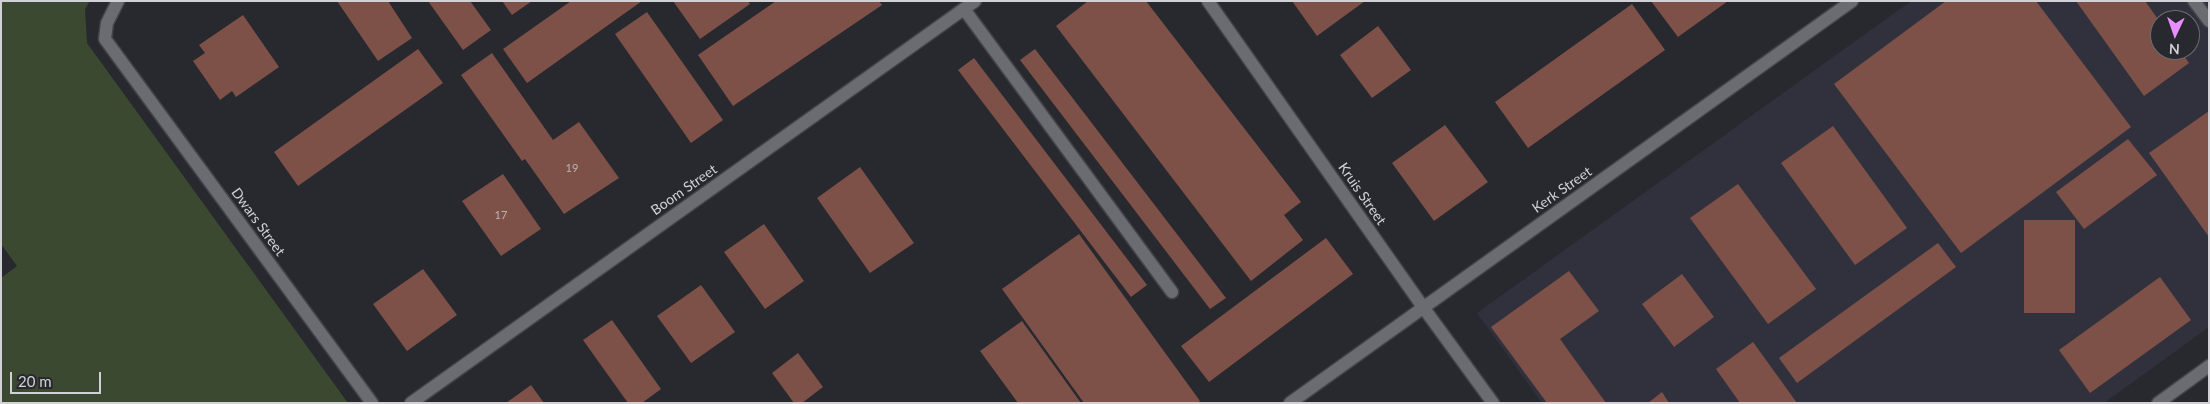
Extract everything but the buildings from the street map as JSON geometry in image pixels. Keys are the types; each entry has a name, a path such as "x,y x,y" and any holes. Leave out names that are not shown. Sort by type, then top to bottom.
{"street":[{"name":"Dwars Street","path":"118,1 107,22 105,39 372,403"},
{"name":"Boom Street","path":"411,403 975,1"},
{"name":"Kruis Street","path":"1208,1 1423,307 1494,403"},
{"name":"Kerk Street","path":"1290,403 1852,1"},
{"path":"2194,1 2209,21"},
{"path":"964,9 1172,292"},
{"path":"2158,403 2209,366"}],"shaded area":[{"path":"1911,1 2209,1 2209,327 2104,403 1542,403 1477,313"}],"green space":[{"path":"1,1 90,1 85,9 87,43 348,403 1,403 1,278 17,266 1,244"}]}
